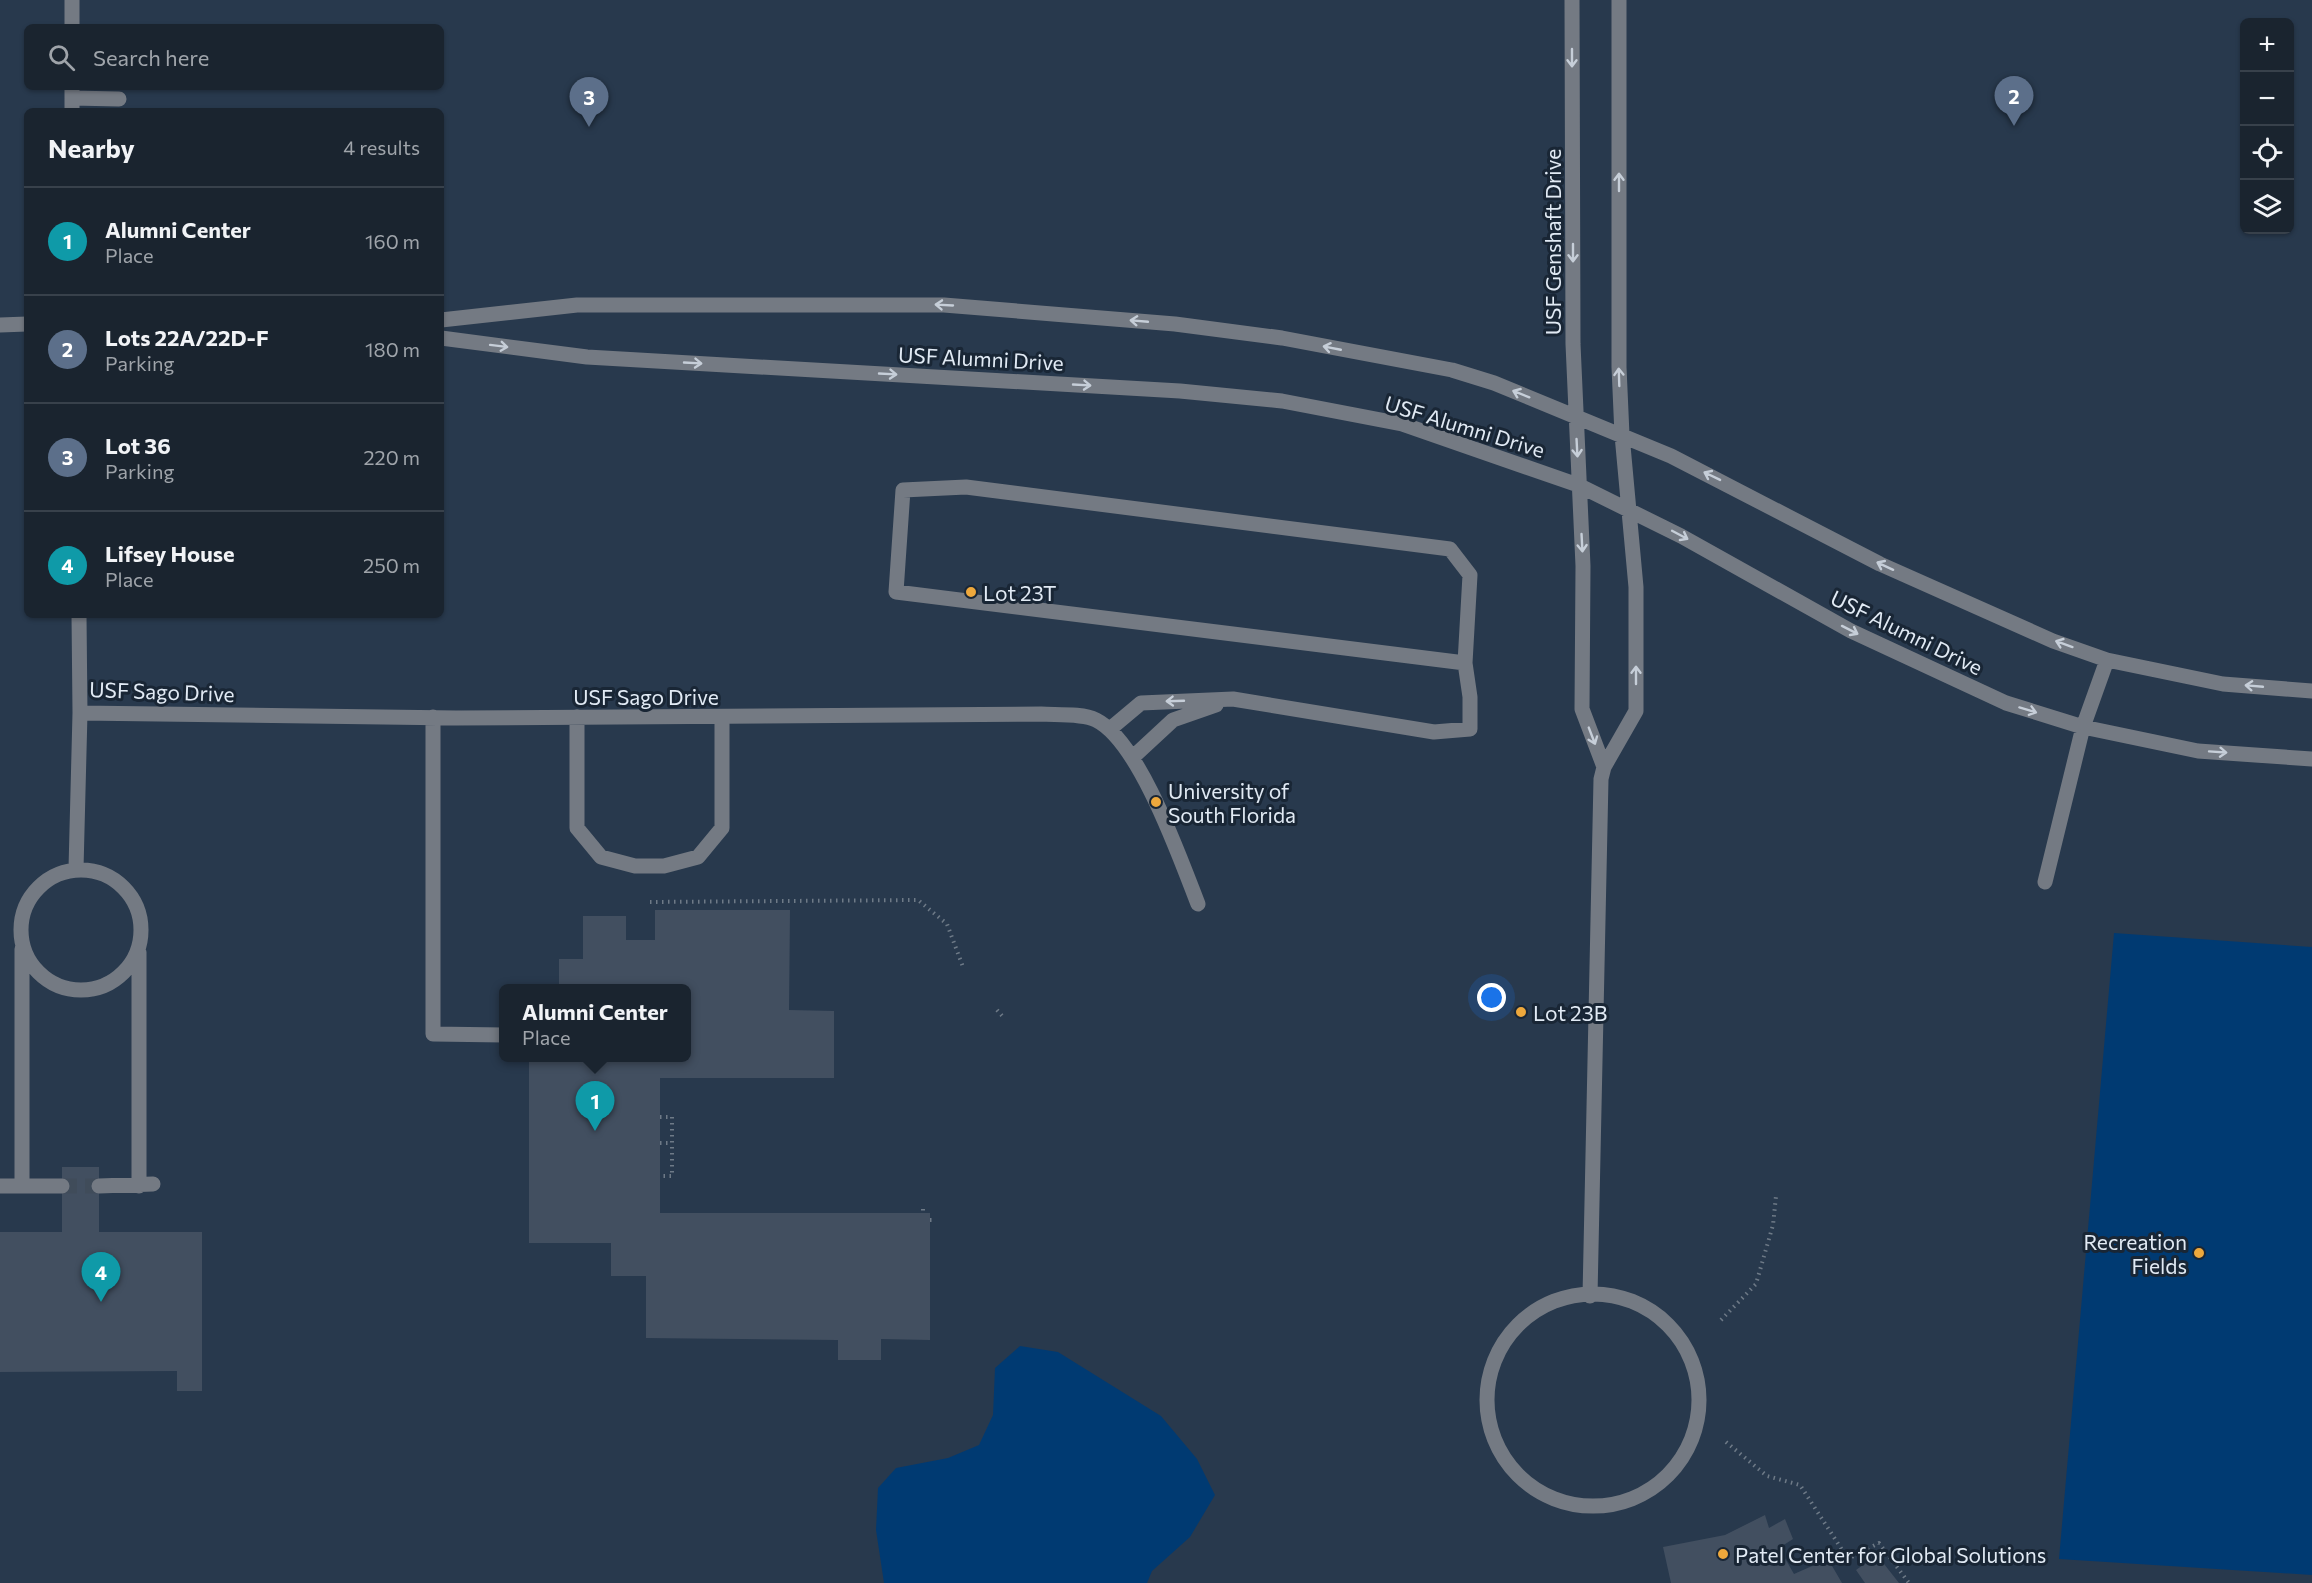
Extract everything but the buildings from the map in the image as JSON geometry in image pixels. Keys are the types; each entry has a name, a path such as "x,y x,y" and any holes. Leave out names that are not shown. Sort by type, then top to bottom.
{"street":[{"path":"72,0 72,24"},
{"name":"USF Genshaft Drive","path":"1572,0 1575,416 1583,566 1582,709 1604,767"},
{"path":"1590,1296 1600,792 1604,767 1636,711 1636,587 1622,435 1619,367 1619,0"},
{"path":"72,99 119,99"},
{"name":"USF Alumni Drive","path":"444,320 577,305 944,305 1129,320 1282,338 1452,370 1494,383 1622,435 1734,488 1880,564 2054,640 2107,660 2223,684 2312,691"},
{"path":"0,325 24,324"},
{"name":"USF Alumni Drive","path":"444,338 587,357 1168,390 1282,401 1402,424 1578,485 1628,508 1851,631 2006,703 2083,727 2198,751 2312,759"},
{"path":"1110,729 1141,703 1233,699 1434,732 1470,729 1470,697 1465,663 1470,575 1450,549 966,487 903,490 896,592 1465,663"},
{"name":"USF Sago Drive","path":"79,618 80,713 433,717 1041,714 1094,718 1110,729 1132,758 1174,840 1198,903"},
{"path":"2045,882 2083,727 2107,660"},
{"path":"1132,758 1173,720 1233,699"},
{"path":"76,869 80,713"},
{"path":"433,717 433,1034 499,1035"},
{"path":"577,717 577,828 601,857 635,866 664,866 698,857 722,828 722,717"},
{"path":"22,1186 22,944 20,929 24,908 40,885 55,874 76,869 92,870 112,877 128,890 136,903 142,924 139,948 146,1185 99,1186"},
{"path":"22,944 30,962 44,978 63,988 75,990 96,989 114,981 130,967 139,948"},
{"path":"0,1186 62,1186"},
{"path":"1571,1295 1590,1296 1620,1296 1652,1312 1671,1328 1691,1358 1700,1402 1695,1429 1680,1462 1662,1481 1628,1501 1582,1507 1543,1495 1507,1465 1490,1433 1485,1395 1497,1351 1528,1314 1571,1295"}],"path":[{"path":"650,902 918,900 947,924 963,967"},
{"path":"997,1010 1004,1018"},
{"path":"660,1117 672,1117 672,1176 660,1176"},
{"path":"660,1143 672,1143"},
{"path":"1721,1320 1756,1284 1773,1225 1776,1196"},
{"path":"1726,1442 1767,1476 1800,1485 1848,1559 1879,1543 1909,1583"}],"shaded area":[{"name":"University of South Florida","path":"0,0 2312,0 2312,1583 0,1583"},
{"name":"Recreation Fields","path":"2114,933 2312,947 2312,1575 2059,1559"},
{"path":"1020,1346 1058,1352 1161,1416 1197,1459 1215,1495 1190,1537 1152,1571 1147,1583 884,1583 876,1530 878,1488 896,1468 948,1458 979,1445 993,1415 995,1368"}],"tunnel":[{"path":"62,1186 99,1186"}],"place":[{"name":"Lots 22A/22D-F","path":"2014,126"},
{"name":"Lot 36","path":"589,127"},
{"name":"Lot 23T","path":"971,592"},
{"name":"University of South Florida","path":"1156,802"},
{"name":"Lot 23B","path":"1521,1012"},
{"name":"Alumni Center","path":"595,1131"},
{"name":"Recreation Fields","path":"2199,1253"},
{"name":"Lifsey House","path":"101,1302"},
{"name":"Patel Center for Global Solutions","path":"1723,1554"}]}
